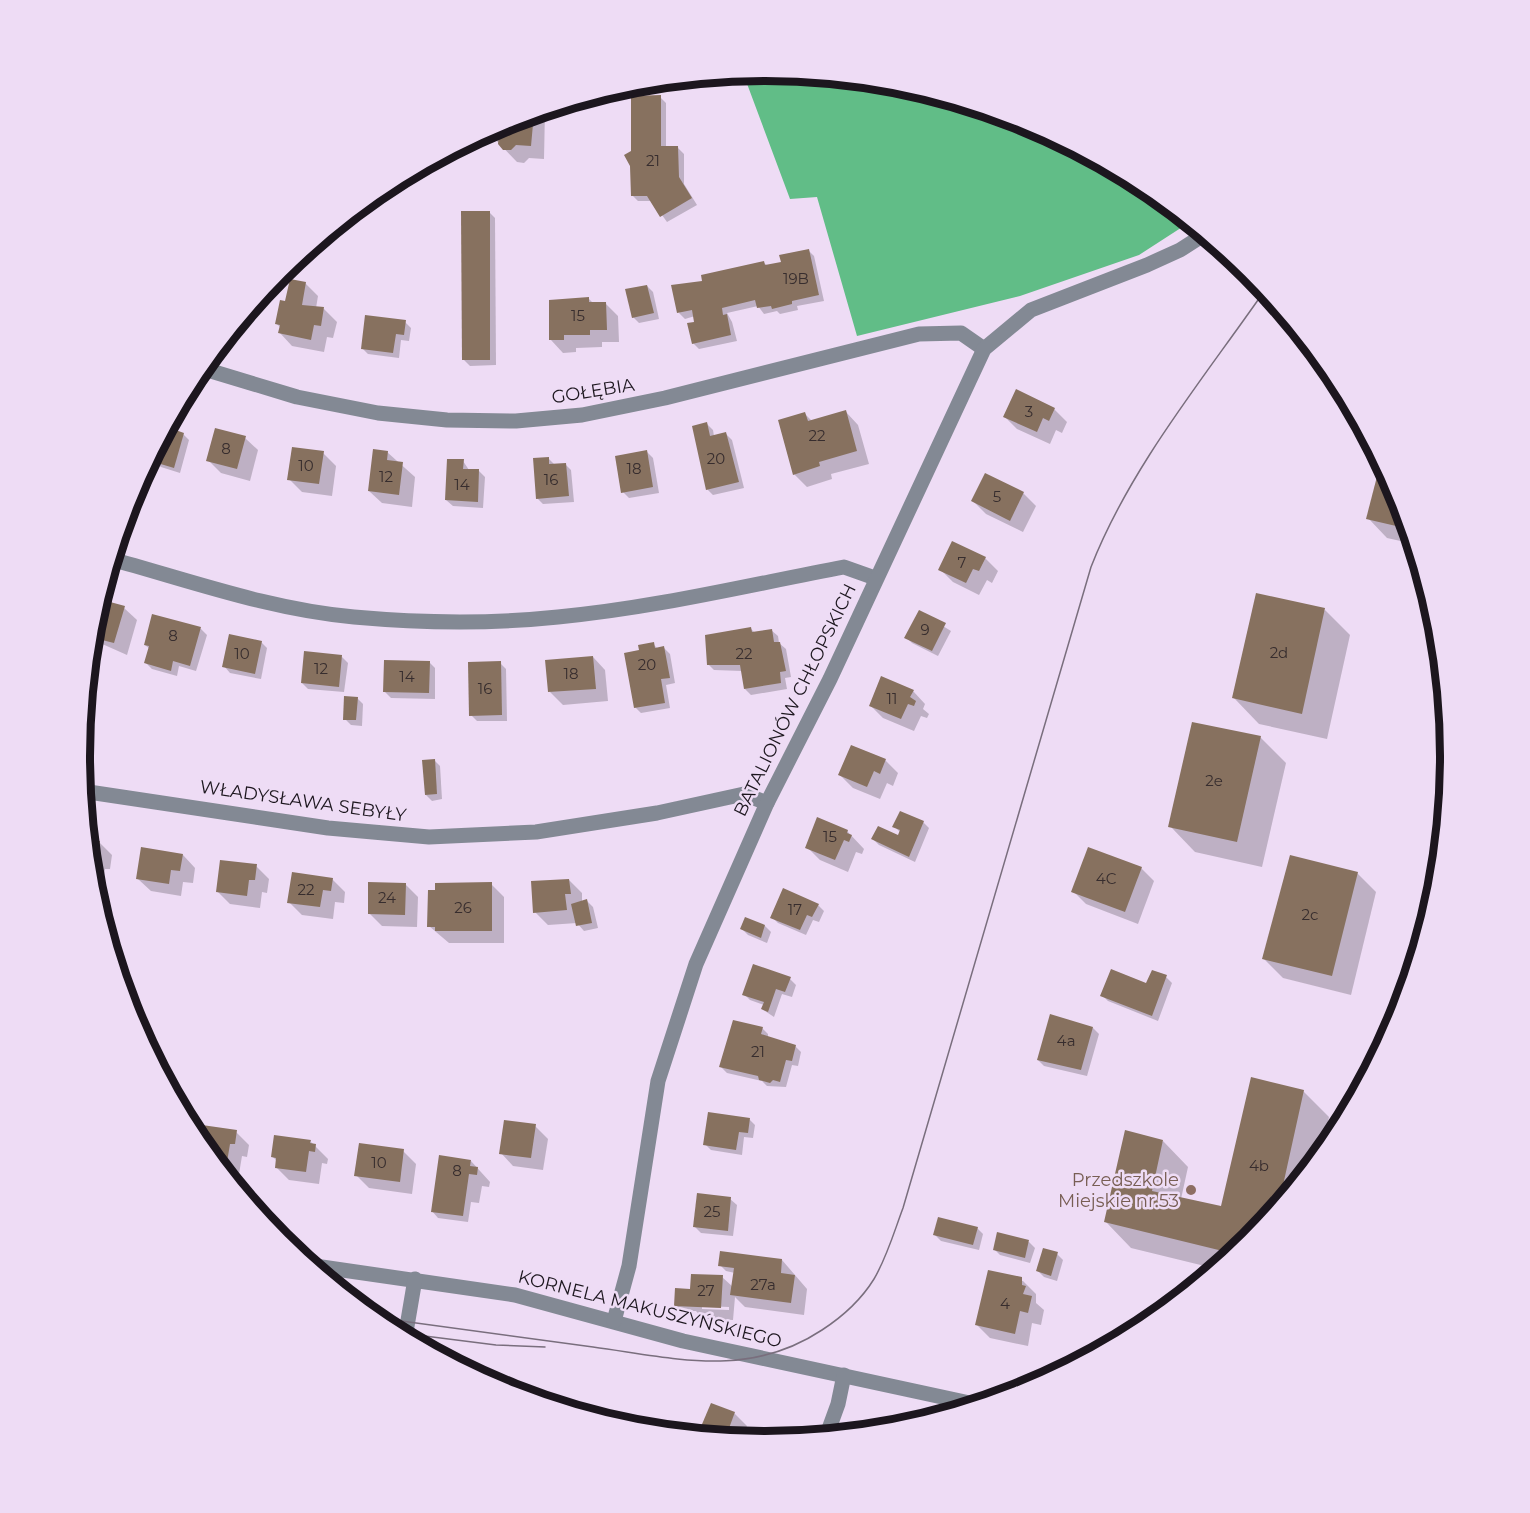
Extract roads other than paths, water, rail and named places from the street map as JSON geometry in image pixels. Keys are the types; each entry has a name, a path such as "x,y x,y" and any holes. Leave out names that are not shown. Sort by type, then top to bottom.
{"street":[{"name":"BATALIONÓW CHŁOPSKICH","path":"614,1321 629,1266 658,1081 696,964 767,803 830,679 875,578 984,349 1031,310 1156,261 1198,239"},
{"name":"GOŁĘBIA","path":"210,371 297,397 378,413 447,420 516,421 582,415 665,398 919,334 961,333 984,349"},
{"path":"119,562 279,605 353,617 453,622 557,618 639,607 844,567 875,578"},
{"name":"WŁADYSŁAWA SEBYŁY","path":"91,792 328,828 429,837 536,832 657,813 744,794 767,803"},
{"name":"KORNELA MAKUSZYŃSKIEGO","path":"324,1267 515,1295 682,1341 964,1402"},
{"path":"406,1329 414,1279"},
{"path":"829,1429 838,1404 844,1375"}],"tram line":[{"path":"393,1320 653,1356 710,1361 739,1360 767,1355 794,1345 829,1325 851,1308 863,1294 883,1262 903,1208 1091,567 1107,530 1147,459 1260,297"},
{"path":"416,1335 496,1345 545,1347"}],"place":[{"name":"Przedszkole Miejskie nr.53","path":"1191,1190"}]}
